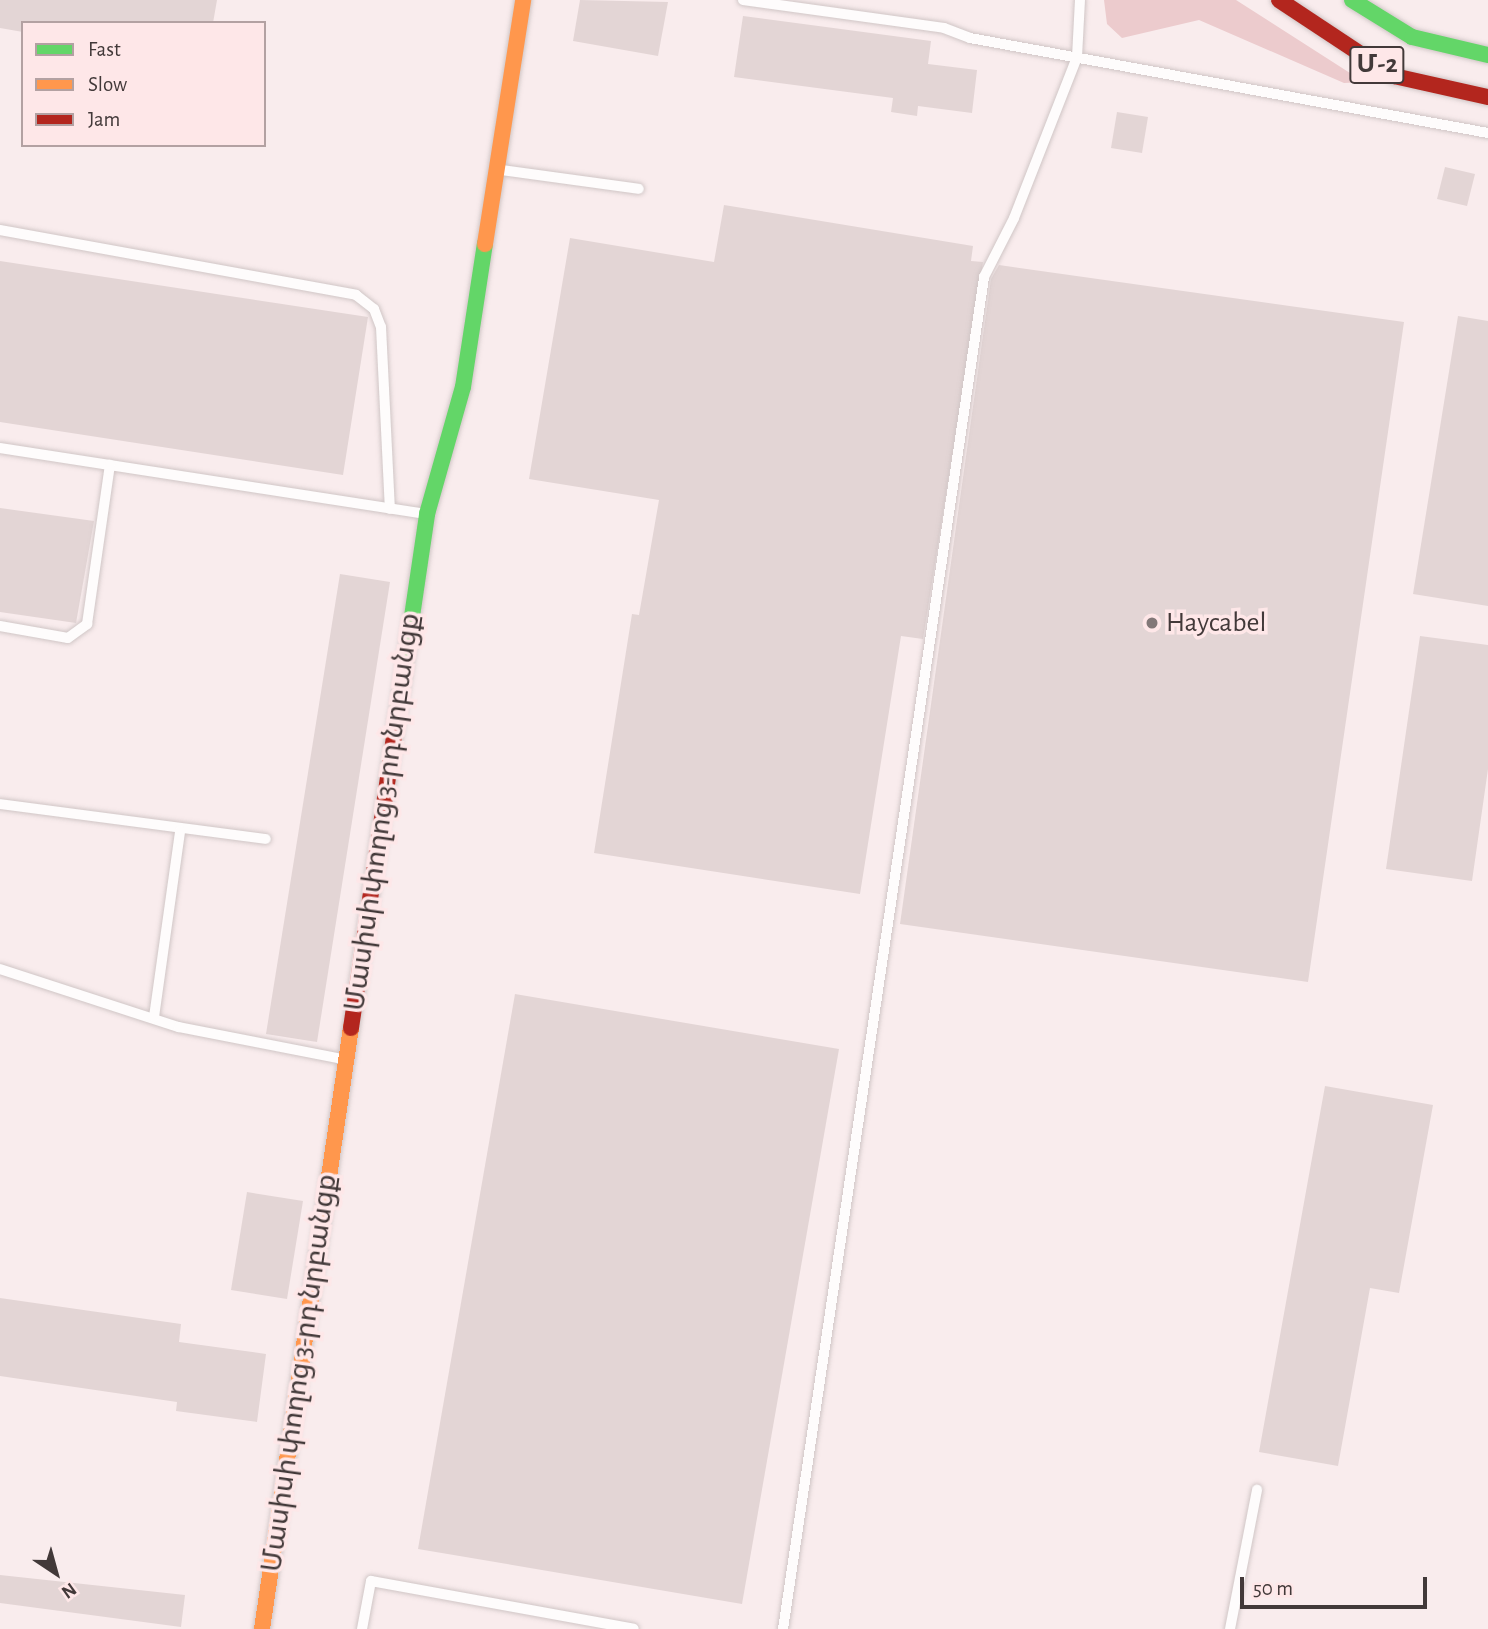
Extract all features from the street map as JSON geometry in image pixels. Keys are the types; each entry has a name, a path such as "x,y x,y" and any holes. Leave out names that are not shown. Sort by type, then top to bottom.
{"street":[{"name":"Մասիսի փողոց 3-րդ նրբանցք","path":"262,1629 427,514 463,387 501,170 523,0"},
{"name":"Մ-2","path":"1279,0 1394,76 1488,97"},
{"name":"Մ-2","path":"1352,0 1412,37 1488,55"}],"lane":[{"path":"743,0 944,28 1077,57 1488,133"},
{"path":"783,1629 984,277 1014,218 1077,57 1080,0"},
{"path":"501,170 639,189"},
{"path":"0,230 356,295 374,309 381,327 390,509"},
{"path":"0,448 427,514"},
{"path":"0,625 68,638 87,624 110,465"},
{"path":"0,804 180,831 266,839"},
{"path":"154,1017 180,831"},
{"path":"0,969 180,1027 346,1060"},
{"path":"1230,1629 1257,1490"},
{"path":"362,1629 372,1581 634,1629"}],"shaded area":[{"path":"1104,0 1236,0 1364,82 1344,83 1199,20 1122,38 1107,24"}],"building":[{"path":"0,0 217,0 213,21 21,21 21,32 0,28"},
{"path":"580,0 668,2 658,56 573,41"},
{"path":"743,16 931,41 928,64 977,70 972,113 918,106 917,116 891,112 893,98 734,77"},
{"path":"1117,112 1148,117 1142,153 1111,148"},
{"path":"1445,167 1475,174 1467,206 1437,199"},
{"path":"724,205 973,246 971,261 983,262 923,639 901,636 860,894 594,853 632,614 639,615 659,500 529,479 570,238 714,262"},
{"path":"0,261 368,317 343,475 0,422"},
{"name":"Haycabel","path":"999,265 1404,322 1308,982 900,924 991,279"},
{"path":"1458,316 1488,321 1488,606 1413,594"},
{"path":"0,508 94,521 76,623 0,612"},
{"path":"340,574 390,582 317,1042 266,1034"},
{"path":"1420,636 1488,645 1488,769 1472,881 1386,869"},
{"path":"515,994 839,1049 742,1604 418,1549"},
{"path":"1325,1086 1433,1105 1399,1293 1370,1288 1338,1466 1259,1452"},
{"path":"247,1192 303,1201 287,1299 231,1290"},
{"path":"0,1298 181,1324 179,1342 266,1354 257,1422 176,1411 177,1402 0,1376"},
{"path":"0,1575 185,1595 181,1627 0,1603"}],"traffic: fast":[{"path":"1352,0 1412,37 1488,55"},
{"path":"397,718 427,514 463,387 485,244"}],"traffic: slow":[{"path":"485,244 523,0"},
{"path":"262,1629 351,1028"}],"traffic: jam":[{"path":"1279,0 1394,76 1488,97"},
{"path":"351,1028 397,718"}],"place":[{"name":"Haycabel","path":"1152,623"}]}
